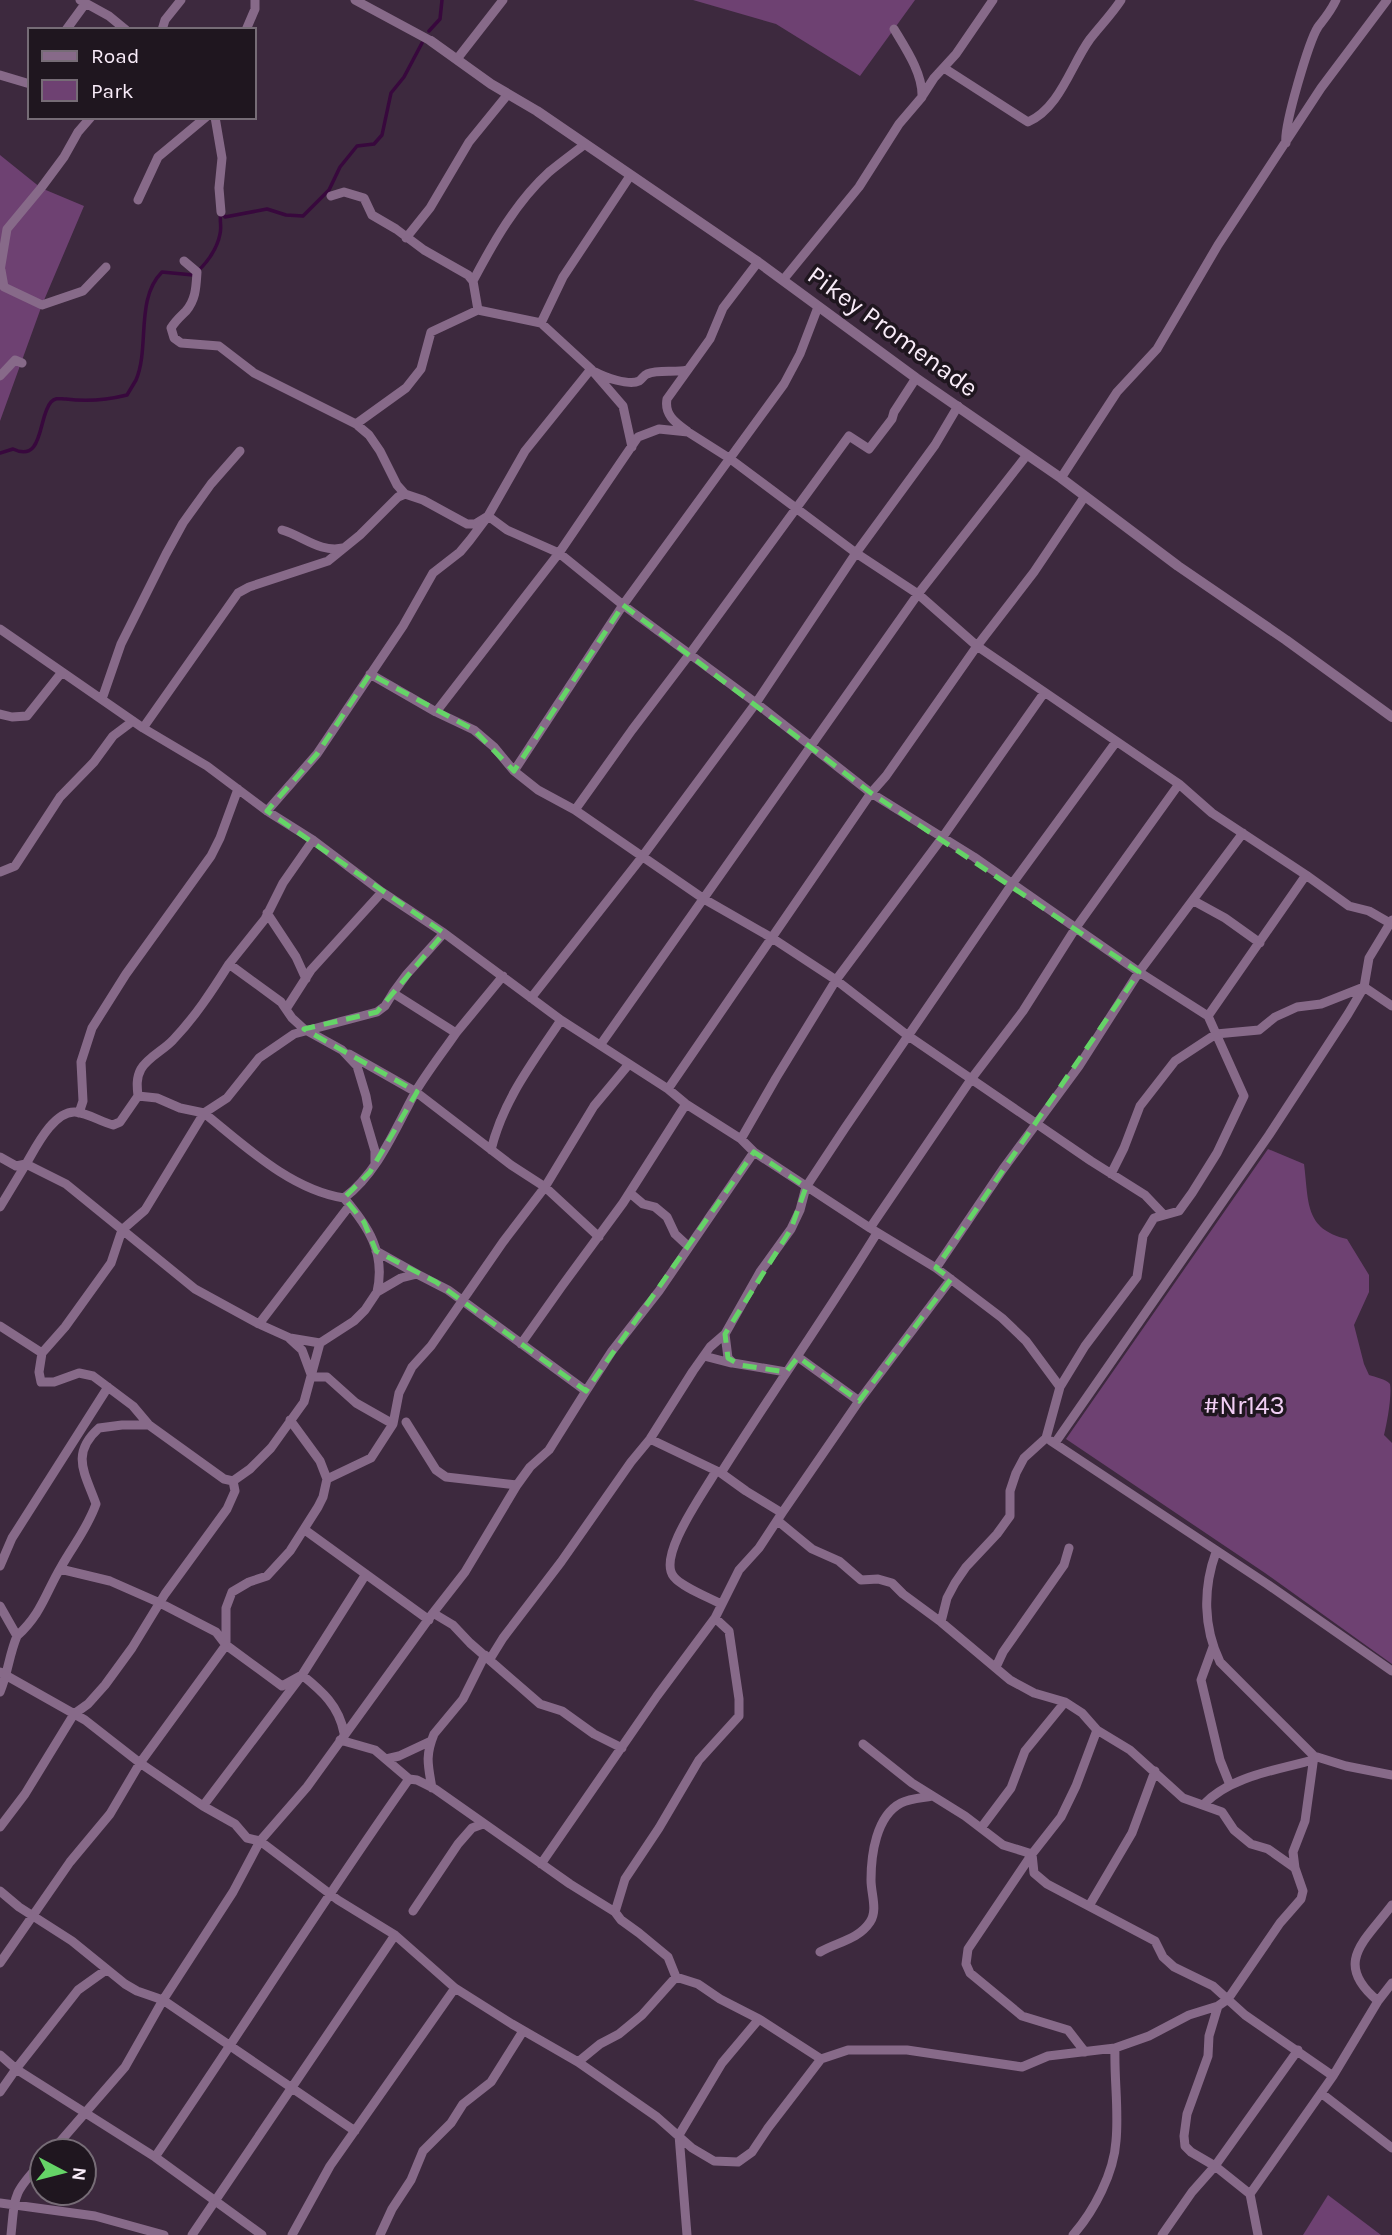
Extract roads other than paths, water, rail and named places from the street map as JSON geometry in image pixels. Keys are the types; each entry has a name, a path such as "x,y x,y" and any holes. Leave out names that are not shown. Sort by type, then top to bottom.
{"street":[{"path":"163,28 181,0"},
{"path":"247,28 255,9 255,0"},
{"name":"Pikey Promenade","path":"355,0 371,4 431,41 758,262 916,378 1392,717"},
{"path":"457,59 503,0"},
{"path":"783,280 859,187 899,124 993,0"},
{"path":"944,68 1028,122 1039,117 1071,75 1089,41 1121,0"},
{"path":"1286,143 1291,104 1312,42 1317,28 1328,18 1336,0"},
{"path":"1060,478 1117,392 1157,349 1218,245 1321,88 1387,0"},
{"path":"67,28 82,2 109,16 124,28"},
{"path":"894,29 915,69 921,84 922,97"},
{"path":"0,75 28,83"},
{"path":"406,238 430,208 469,142 508,94"},
{"path":"89,119 41,188 4,229 1,270 4,287 42,305 83,290 106,267"},
{"path":"138,200 158,157 204,119"},
{"path":"215,119 222,158 219,188 221,212"},
{"path":"473,281 494,242 526,198 548,173 584,145"},
{"path":"541,323 563,277 630,176"},
{"path":"331,195 344,192 364,198 372,215 468,275 473,281 478,310"},
{"path":"184,261 197,272 196,294 187,310 176,319 171,328 174,338 181,343 219,346 254,373 356,424 369,435 405,495"},
{"path":"758,262 723,308 710,339 670,392 666,405 673,421 729,458 856,553 918,594 977,646 1179,784 1212,813 1349,906 1391,921 1369,958 1364,987 1269,1135 1051,1441 1024,1458 1010,1491 1010,1516 955,1583 947,1598 941,1622"},
{"path":"514,771 623,606 784,384 800,354 818,307"},
{"path":"356,424 406,388 421,369 431,332 478,310 541,323 591,369 623,405 632,447"},
{"path":"0,376 15,360 22,363"},
{"path":"591,369 607,379 631,383 639,381 647,374 688,369"},
{"path":"267,811 317,754 403,626 433,573 460,552 488,516 525,450 591,369"},
{"path":"575,810 849,436 869,449 892,419 916,378"},
{"path":"531,998 642,857 756,703 856,553 935,445 958,406"},
{"path":"436,712 559,553 638,437 659,429 688,432"},
{"path":"102,699 121,644 183,523 211,484 240,451"},
{"path":"601,1044 918,594 1027,455"},
{"path":"144,727 238,593 328,561 360,535 398,497 405,495 423,500 467,524 474,524 488,516"},
{"path":"668,1089 871,793 1034,572 1085,496"},
{"path":"488,516 507,530 559,553 623,606 756,703 871,793 1208,1016 1244,1096 1217,1153 1192,1194 1179,1211 1154,1218 1143,1236 1137,1277 1085,1346 1059,1387 1051,1441"},
{"path":"282,530 328,550 344,548"},
{"path":"0,629 313,840 561,1020 668,1089 686,1104 741,1139 754,1152 936,1268 1002,1318 1026,1341 1059,1387"},
{"path":"0,714 12,717 27,716 62,672"},
{"path":"370,674 436,712 474,730 494,747 514,771 554,801 575,810 704,899 772,938 836,981 907,1035 1145,1195 1164,1215"},
{"path":"741,1139 836,981 942,838 1044,693"},
{"path":"0,872 15,866 60,797 94,762 113,736 134,721"},
{"path":"432,1788 426,1754 434,1734 463,1699 487,1657 650,1439 704,1356 725,1334 760,1272 791,1229 806,1187 1012,884 1116,742"},
{"path":"721,1604 674,1578 669,1569 670,1556 679,1534 831,1309 874,1230 972,1078 1023,1012 1075,929 1179,784"},
{"path":"79,1113 83,1101 81,1062 92,1028 132,964 211,856 238,789"},
{"path":"936,1268 1079,1066 1139,972 1243,833"},
{"path":"0,1208 48,1128 68,1113 79,1113 113,1125 120,1122 138,1096 137,1080 140,1070 147,1061 172,1042 199,1011 229,964 267,913 283,883 313,840"},
{"path":"1208,1016 1306,875"},
{"path":"286,1009 327,951 382,892"},
{"path":"1194,901 1225,918 1260,943"},
{"path":"267,913 296,957 306,979"},
{"path":"320,1343 304,1402 262,1458 233,1480 224,1479 149,1425 133,1406 88,1373 68,1376 54,1382 41,1382 39,1372 42,1353 65,1327 111,1264 122,1230 145,1210 204,1113 227,1098 259,1058 294,1034 364,1017 385,1006 407,974 444,933"},
{"path":"229,964 286,1009 304,1030 416,1092 491,1150 545,1187 599,1237"},
{"path":"259,1324 375,1163 416,1092 456,1033 503,976"},
{"path":"1364,987 1392,1006"},
{"path":"1111,1174 1140,1106 1175,1061 1216,1034 1259,1030 1275,1017 1297,1007 1321,1004 1364,987"},
{"path":"393,993 456,1033"},
{"path":"491,1150 505,1107 561,1020"},
{"path":"342,1049 356,1066 364,1087 368,1107 365,1117 375,1152 375,1163"},
{"path":"327,1479 371,1458 393,1424 399,1394 406,1377 545,1187 594,1106 629,1064"},
{"path":"0,1157 16,1166 26,1164 66,1184 195,1289 290,1338 320,1343 354,1321 365,1310 377,1292 379,1282 376,1251 364,1222 347,1202 324,1195 286,1174 204,1113 180,1108 156,1098 138,1096"},
{"path":"522,1345 630,1193 686,1104"},
{"path":"64,2137 125,2067 163,2000 233,1892 260,1841 307,1787 431,1616 452,1592 517,1485 530,1467 549,1450 612,1351 659,1291 754,1152"},
{"path":"630,1193 643,1204 655,1207 667,1217 675,1234 689,1247"},
{"path":"376,1251 436,1282 586,1391"},
{"path":"377,1292 401,1278 417,1274"},
{"path":"541,1864 657,1696 715,1618 739,1570 759,1548 859,1401 951,1279"},
{"path":"0,1326 42,1353"},
{"path":"725,1334 728,1358 733,1363"},
{"path":"290,1338 302,1350 312,1377"},
{"path":"704,1356 786,1372"},
{"path":"798,1357 859,1401"},
{"path":"312,1377 327,1377 356,1403 393,1424"},
{"path":"0,1566 12,1538 108,1387"},
{"path":"0,1963 71,1862 110,1814 140,1763 226,1645 226,1608 232,1592 267,1576 290,1551 323,1497 327,1479 320,1461 290,1420"},
{"path":"406,1422 436,1470 446,1477 517,1485"},
{"path":"0,1692 17,1636 41,1610 60,1569 88,1527 96,1504 81,1466 83,1447 99,1428 149,1425"},
{"path":"650,1439 719,1472 780,1517 812,1549 839,1561 861,1580 878,1579 892,1583 1010,1680 1065,1702 1082,1713 1097,1730 1130,1750 1155,1770 1183,1798 1222,1812 1234,1830 1295,1868"},
{"path":"1051,1441 1392,1671"},
{"path":"0,1827 74,1714 88,1704 105,1685 227,1509 235,1490 233,1480"},
{"path":"304,1530 431,1616 453,1625 540,1704 562,1711 594,1734 622,1748"},
{"path":"996,1667 1003,1652 1064,1565 1069,1548"},
{"path":"1216,1552 1209,1570 1206,1604 1213,1647 1220,1662 1313,1758"},
{"path":"60,1569 110,1581 160,1602 216,1632 226,1645 282,1686 302,1675"},
{"path":"203,1806 302,1675 366,1574"},
{"path":"0,1606 17,1636"},
{"path":"615,1912 625,1879 699,1760 739,1716 729,1631 715,1618"},
{"path":"1213,1647 1201,1680 1220,1760 1230,1784"},
{"path":"4,1674 85,1720 140,1763 234,1824 247,1838 260,1841 331,1894 395,1935 455,1988 578,2062 657,2117 692,2148 714,2161 738,2162 752,2152 821,2059 848,2050 907,2050 1022,2067 1048,2056 1115,2048 1149,2036 1180,2019 1218,2006 1228,1999 1272,1934 1301,1899 1303,1891 1293,1853 1305,1821 1313,1758"},
{"path":"302,1675 329,1699 341,1718 342,1736"},
{"path":"981,1828 1011,1788 1026,1751 1065,1702"},
{"path":"1085,2052 1068,2031 1022,2016 970,1973 965,1965 968,1949 1060,1817 1076,1786 1097,1730"},
{"path":"342,1736 375,1750 409,1779 432,1788 615,1912 621,1920 668,1957 676,1977"},
{"path":"386,1759 400,1756 431,1741"},
{"path":"863,1744 1003,1845 1032,1854"},
{"path":"1204,1804 1230,1784 1313,1758 1392,1775"},
{"path":"1089,1906 1132,1833 1155,1770"},
{"path":"155,2157 409,1779"},
{"path":"820,1952 852,1938 863,1931 872,1919 873,1867 882,1823 899,1804 932,1796"},
{"path":"413,1911 458,1844 472,1828 483,1824"},
{"path":"1032,1854 1034,1873 1047,1884 1155,1941 1163,1957 1174,1967 1213,1986 1245,2015 1333,2076"},
{"path":"0,1891 137,1991 163,2000 355,2131"},
{"path":"1378,2001 1363,1989 1359,1981 1355,1971 1355,1955 1392,1905"},
{"path":"192,2235 395,1935"},
{"path":"0,2092 78,1990 106,1970"},
{"path":"676,1977 698,1984 821,2059"},
{"path":"578,2062 642,2015 676,1977"},
{"path":"1250,2194 1333,2076 1378,2001 1392,1983"},
{"path":"292,2235 330,2166 455,1988"},
{"path":"1218,2006 1209,2036 1208,2056 1187,2114 1185,2146 1250,2194 1258,2235"},
{"path":"687,2235 679,2135 722,2063 759,2019"},
{"path":"380,2235 391,2209 411,2180 423,2151 451,2123 463,2104 491,2082 523,2031"},
{"path":"1073,2235 1088,2215 1114,2156 1117,2131 1115,2048"},
{"path":"1162,2235 1298,2050"},
{"path":"0,2055 16,2069 155,2157 262,2235"},
{"path":"1321,2093 1392,2148"},
{"path":"11,2235 13,2204 28,2177"},
{"path":"0,2203 95,2216 164,2235"}],"waterway":[{"path":"429,31 440,19 442,0"},
{"path":"0,453 13,449 23,452 30,450 39,436 47,409 55,399 97,400 127,395 140,367 149,296 162,272 193,275 202,267 218,240 221,212 225,217 267,209 286,215 303,216 329,190 340,167 357,146 374,144 382,135 391,93 404,77 422,43"}],"park label":[{"name":"#Nr143","path":"1244,1405"}]}
